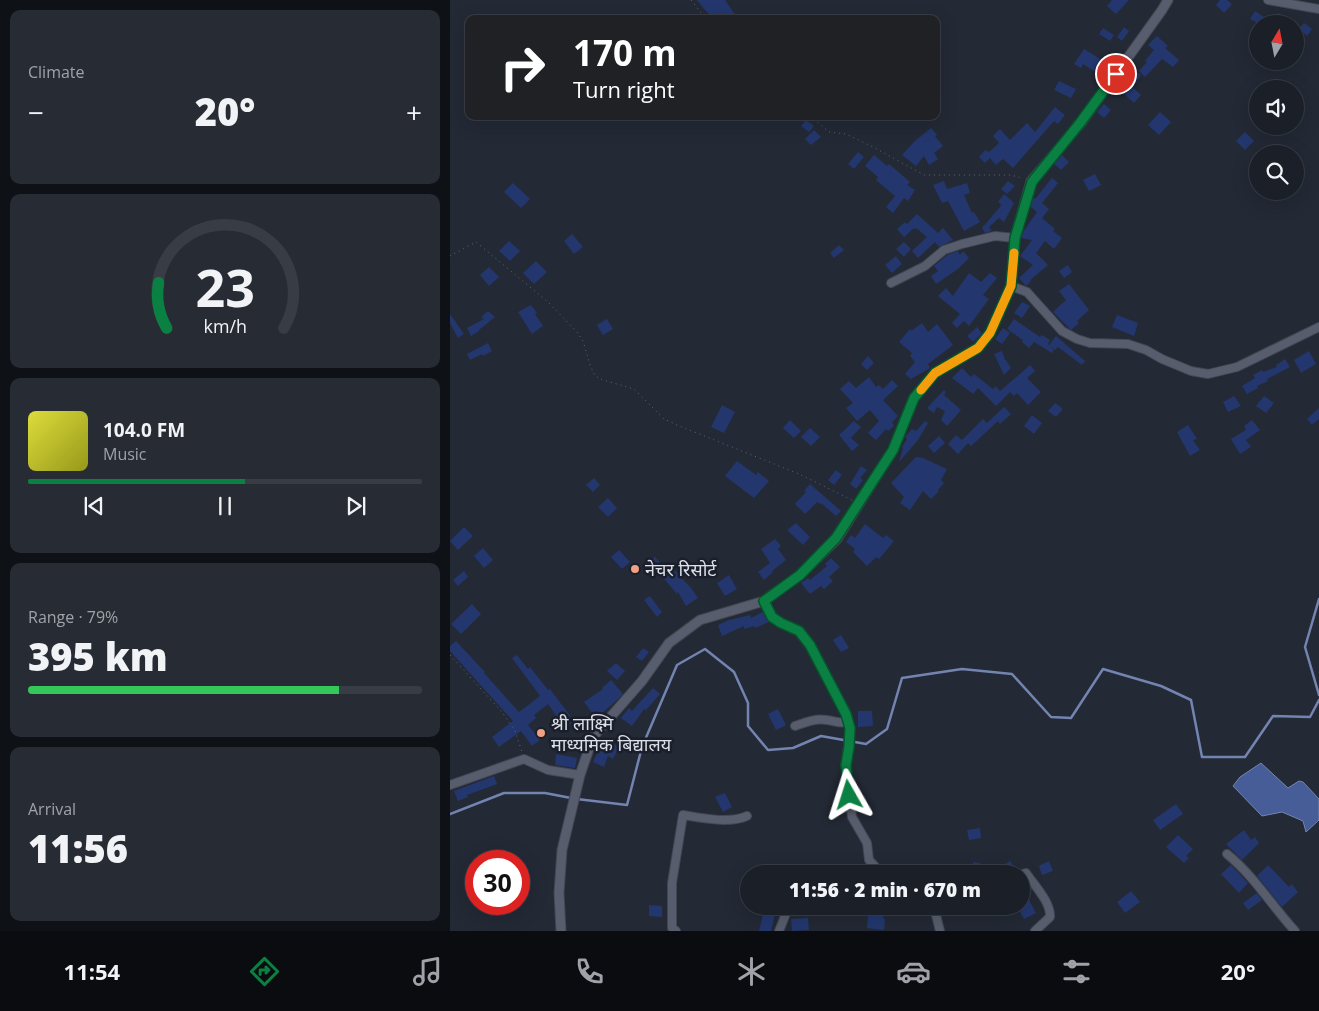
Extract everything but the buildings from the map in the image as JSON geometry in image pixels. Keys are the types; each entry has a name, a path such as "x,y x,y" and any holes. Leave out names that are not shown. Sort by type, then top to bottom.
{"street":[{"path":"561,931 559,893 562,850 570,813 594,737 642,681 669,643 700,620 764,601 800,575 836,538 893,450 914,398 935,373 978,348 990,333 1011,286 1015,238 1032,182 1080,123 1168,0"},
{"path":"1268,0 1319,9"},
{"path":"892,283 925,266 944,250 995,236 1015,238"},
{"path":"1011,286 1027,292 1062,331 1077,339 1090,343 1128,344 1192,371 1208,374 1237,367 1319,327"},
{"path":"764,601 772,617 799,631 810,645 846,714 850,728 846,765 852,817 868,843 869,860 874,865"},
{"path":"795,726 820,719 842,723 847,722"},
{"path":"450,785 524,759 548,770 580,779"},
{"path":"676,931 672,928 672,883 683,815 720,819 740,819 747,816"},
{"path":"1228,854 1244,868 1255,884 1295,931"},
{"path":"1030,879 1045,901 1050,913 1050,917 1035,931"},
{"path":"779,931 785,915"},
{"path":"936,915 940,931"}],"path":[{"path":"691,0 703,15"},
{"path":"815,120 829,132 846,134 874,147 924,175 1011,175 1032,182"},
{"path":"450,256 476,242 548,302 577,332 583,341 595,376 634,389 664,419 799,474 859,504"},
{"path":"450,655 511,724 524,759"}],"water":[{"path":"1261,763 1288,788 1299,781 1303,782 1319,799 1319,820 1306,832 1303,821 1282,812 1262,816 1233,786 1240,777"}],"waterway":[{"path":"1319,599 1305,647 1319,695"},
{"path":"577,799 627,805 642,747 677,665 705,649 734,672 748,703 748,726 768,750 793,748 821,736 866,744 887,729 902,678 962,669 1012,674 1051,717 1071,718 1103,669 1161,686 1191,700 1202,757 1245,757 1273,716 1310,717 1319,700"},
{"path":"450,814 504,793 545,793 571,798"}],"slow traffic":[{"path":"921,390 935,373 978,348 990,333 1011,286 1014,253"}],"place":[{"name":"नेचर रिसोर्ट","path":"635,569"},
{"name":"श्री लाक्ष्मि माध्यमिक बिद्यालय","path":"541,733"}],"route":[{"path":"849,795 846,765 850,728 846,714 810,645 799,631 772,617 764,601 800,575 836,538 893,450 914,398 935,373 978,348 990,333 1011,286 1015,238 1032,182 1080,123 1116,74"}]}
